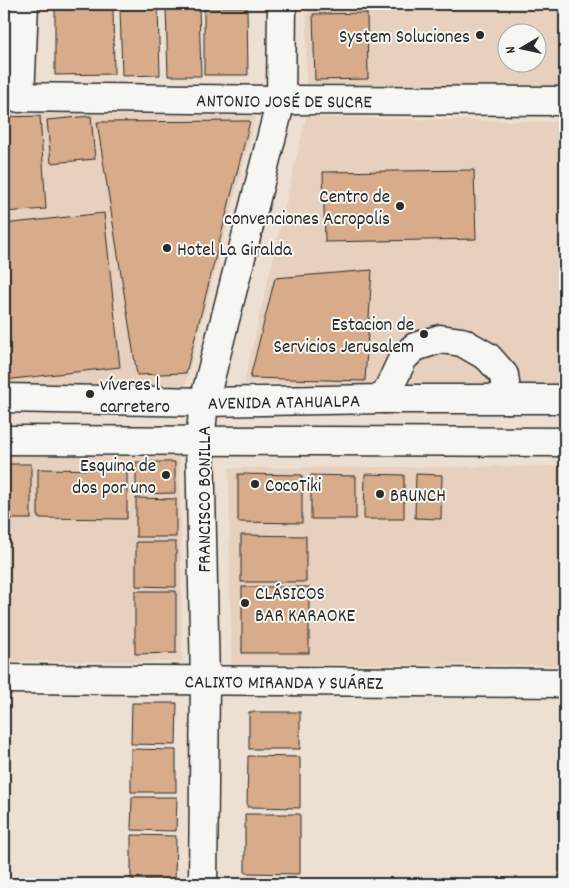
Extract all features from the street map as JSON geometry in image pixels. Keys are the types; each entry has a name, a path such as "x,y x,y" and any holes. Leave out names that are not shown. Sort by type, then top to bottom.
{"street":[{"path":"12,98 24,4"},
{"name":"FRANCISCO BONILLA","path":"203,884 205,681 200,442 204,402 282,100 282,4"},
{"name":"ANTONIO JOSÉ DE SUCRE","path":"12,98 565,101"},
{"path":"384,399 403,358 415,347 440,339 462,342 488,357 504,375 507,399"},
{"name":"AVENIDA ATAHUALPA","path":"4,398 204,402 384,399 565,399"},
{"name":"AVENIDA ATAHUALPA","path":"4,440 565,442"},
{"name":"CALIXTO MIRANDA Y SUÁREZ","path":"4,679 565,683"}],"shaded area":[{"path":"307,4 565,4 565,86 306,84"},
{"path":"4,113 256,116 184,390 4,384"},
{"path":"306,117 565,122 565,386 244,383"},
{"path":"4,455 180,457 182,662 4,661"},
{"path":"565,466 565,665 231,664 229,468"}],"building":[{"path":"113,6 114,74 55,75 55,7"},
{"path":"158,6 160,75 122,76 120,7"},
{"path":"199,6 201,76 168,76 166,7"},
{"path":"204,7 247,7 248,75 204,75"},
{"path":"367,13 368,79 315,80 313,14"},
{"path":"40,116 46,209 4,212 4,117"},
{"path":"91,116 95,159 51,163 47,120"},
{"name":"Hotel La Giralda","path":"250,121 186,373 137,375 97,122"},
{"name":"Centro de convenciones Acropolis","path":"474,170 476,239 325,242 323,172"},
{"path":"104,213 120,367 4,380 4,224"},
{"path":"372,270 365,381 250,378 275,278"},
{"path":"136,462 175,462 175,493 136,494"},
{"path":"4,464 31,464 31,519 4,519"},
{"path":"38,469 127,470 127,519 38,518"},
{"path":"238,474 302,475 302,523 238,522"},
{"path":"365,474 404,475 404,519 364,519"},
{"path":"416,474 442,475 441,519 415,518"},
{"path":"311,475 356,476 356,519 311,519"},
{"path":"136,498 176,499 176,537 136,537"},
{"path":"241,535 306,536 306,582 241,582"},
{"path":"136,542 176,542 176,587 136,586"},
{"path":"242,587 309,587 309,653 242,653"},
{"path":"135,591 176,591 176,653 135,654"},
{"path":"132,703 177,703 176,745 131,744"},
{"path":"249,712 300,712 300,749 249,749"},
{"path":"131,749 176,750 176,792 131,792"},
{"path":"248,756 300,757 300,808 247,807"},
{"path":"132,797 177,797 176,831 131,830"},
{"path":"245,814 300,814 300,874 245,873"},
{"path":"131,835 176,836 175,881 131,879"}],"place":[{"name":"System Soluciones","path":"480,35"},
{"name":"Centro de convenciones Acropolis","path":"400,206"},
{"name":"Hotel La Giralda","path":"167,248"},
{"name":"Estacion de Servicios Jerusalem","path":"424,334"},
{"name":"víveres l carretero","path":"90,394"},
{"name":"Esquina de dos por uno","path":"166,475"},
{"name":"CocoTiki","path":"255,484"},
{"name":"BRUNCH","path":"380,494"},
{"name":"CLÁSICOS BAR KARAOKE","path":"245,603"}]}
